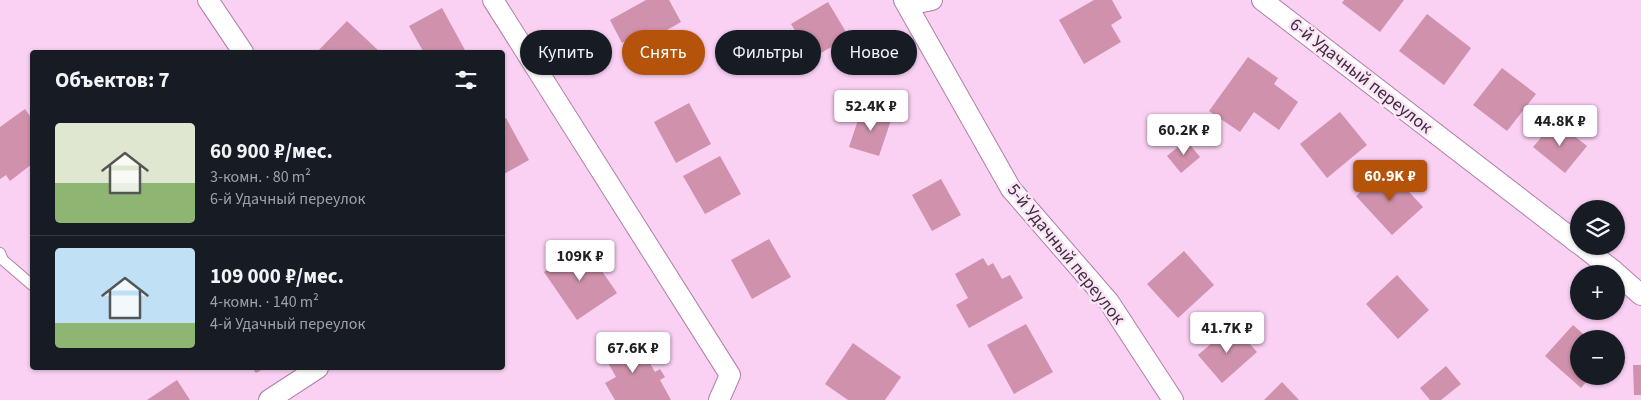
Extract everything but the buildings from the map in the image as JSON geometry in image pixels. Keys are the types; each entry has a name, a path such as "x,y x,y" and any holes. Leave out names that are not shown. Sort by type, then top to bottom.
{"street":[{"path":"208,0 242,50"},
{"path":"493,0 730,375 719,400"},
{"path":"906,3 932,0"},
{"name":"6-й Удачный переулок","path":"1262,0 1570,237"},
{"name":"5-й Удачный переулок","path":"906,3 1011,189 1109,302 1173,400"},
{"name":"6-й Удачный переулок","path":"1593,255 1641,295"},
{"path":"269,400 315,370"}],"lane":[{"path":"0,254 3,260 30,284"}]}
